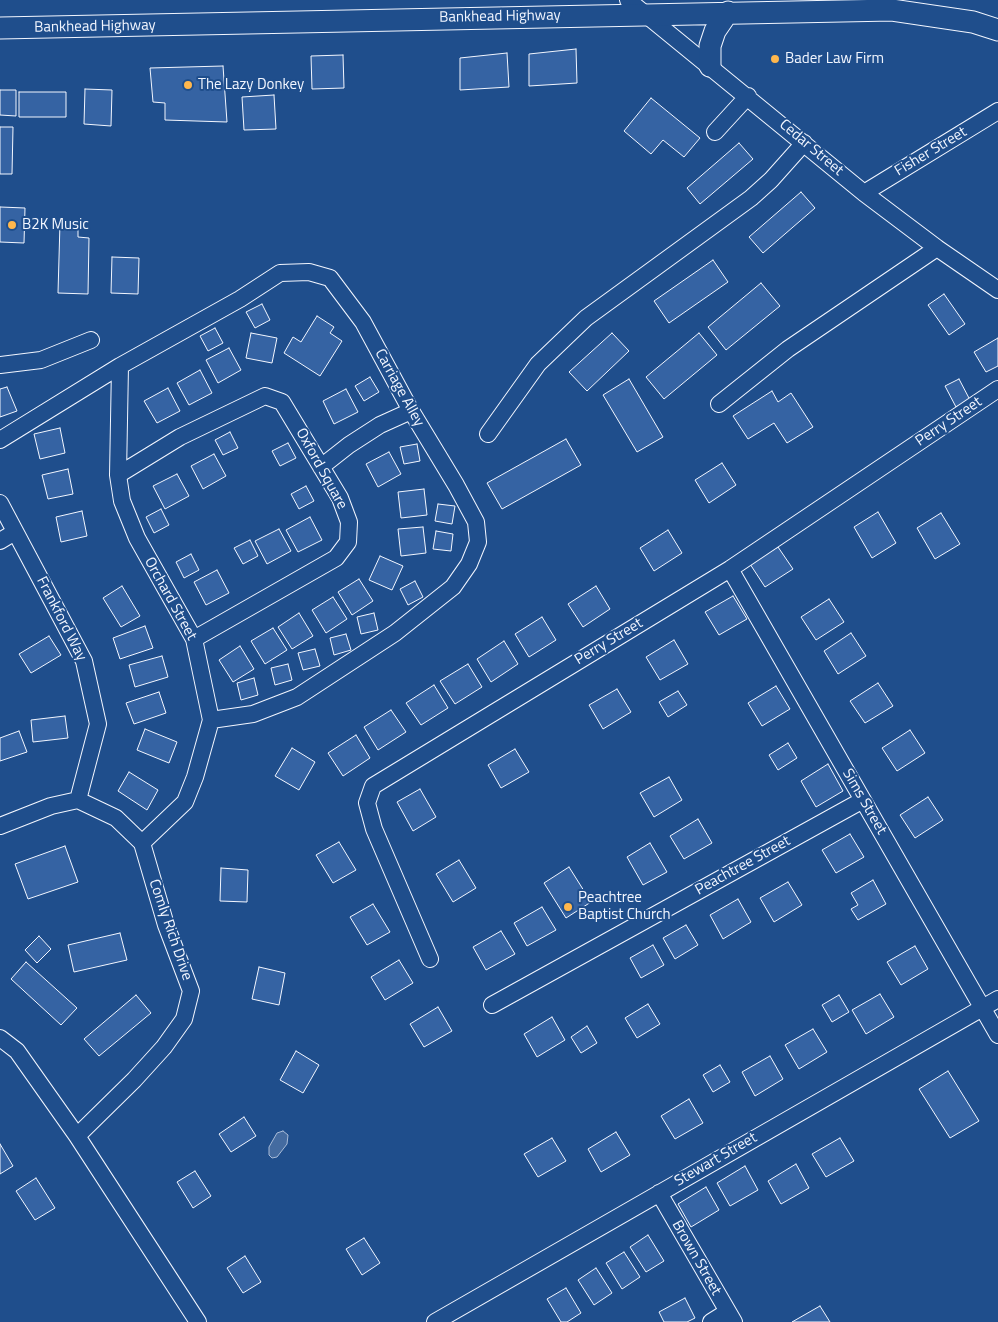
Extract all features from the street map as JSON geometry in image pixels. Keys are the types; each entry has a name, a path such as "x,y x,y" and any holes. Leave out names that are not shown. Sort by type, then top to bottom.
{"main road":[{"name":"Bankhead Highway","path":"0,28 635,7 728,12 892,10 973,22 998,30"},
{"path":"710,66 710,46 715,31 728,12"}],"street":[{"name":"Cedar Street","path":"635,7 748,96 864,193 937,248 998,290"},
{"path":"716,132 748,96"},
{"name":"Fisher Street","path":"864,193 998,111"},
{"path":"488,434 538,364 586,318 751,198 771,180 804,143"},
{"path":"719,404 788,349 840,316 937,248"},
{"name":"Carriage Alley","path":"0,440 120,366 240,299 280,273 309,272 330,278 363,322 411,411 456,485 476,522 478,542 469,564 453,587 395,633 297,697 253,714 211,720"},
{"path":"0,365 41,360 73,349 91,340"},
{"name":"Orchard Street","path":"120,366 118,475 122,501 137,538 194,639 211,720 195,777 185,802 142,843"},
{"name":"Perry Street","path":"430,959 374,829 367,802 373,786 730,569 998,389"},
{"name":"Oxford Square","path":"118,475 180,437 265,396 282,402 340,498 349,522 348,542 336,558 194,639"},
{"path":"322,467 364,435 411,411"},
{"name":"Frankford Way","path":"0,503 84,662 98,724 78,800"},
{"path":"0,541 15,532"},
{"name":"Sims Street","path":"730,569 998,1035"},
{"path":"0,826 51,806 78,800"},
{"name":"Comly Rich Drive","path":"77,1136 134,1080 164,1047 184,1019 191,991 166,926 142,843 116,818 78,800"},
{"name":"Peachtree Street","path":"492,1005 863,800"},
{"name":"Stewart Street","path":"435,1322 998,999"},
{"path":"0,1038 17,1051 77,1136 198,1322"},
{"name":"Brown Street","path":"659,1193 731,1317"},
{"path":"711,1322 731,1317"}],"water":[{"path":"283,1131 288,1135 287,1144 277,1157 272,1158 269,1155 269,1147 277,1133"}],"building":[{"path":"576,49 577,83 529,86 529,54"},
{"path":"507,53 509,87 460,90 460,58"},
{"path":"343,55 344,88 312,89 311,56"},
{"name":"The Lazy Donkey","path":"223,66 227,122 165,120 165,103 153,102 150,68"},
{"path":"85,89 112,90 111,126 84,124"},
{"path":"0,90 16,90 16,116 0,115"},
{"path":"19,92 66,92 66,117 19,117"},
{"path":"274,95 276,129 244,130 242,97"},
{"path":"651,98 700,138 684,157 663,140 651,154 624,131"},
{"path":"0,127 13,127 12,174 0,174"},
{"path":"739,143 753,159 700,204 687,188"},
{"path":"801,192 815,208 763,253 749,237"},
{"name":"B2K Music","path":"0,207 25,208 24,243 0,242"},
{"path":"60,223 78,223 78,237 89,238 88,294 58,293"},
{"path":"112,257 139,258 138,294 111,293"},
{"path":"713,260 728,282 669,323 654,301"},
{"path":"761,283 780,306 726,350 708,327"},
{"path":"944,294 965,324 949,335 928,305"},
{"path":"262,304 270,320 255,328 246,312"},
{"path":"317,316 334,327 330,333 342,341 320,376 284,353 293,337 301,342"},
{"path":"215,328 223,343 208,351 200,336"},
{"path":"251,333 277,338 272,363 246,358"},
{"path":"612,333 629,351 587,391 569,372"},
{"path":"699,333 717,355 664,399 646,377"},
{"path":"998,338 998,366 986,372 974,352"},
{"path":"229,348 241,370 218,383 206,360"},
{"path":"200,370 212,393 189,405 177,383"},
{"path":"370,377 379,392 364,401 355,386"},
{"path":"629,379 663,437 637,452 603,395"},
{"path":"959,379 970,400 956,407 945,386"},
{"path":"7,387 17,411 0,417 0,389"},
{"path":"168,388 180,411 157,423 144,401"},
{"path":"346,389 358,412 334,424 323,401"},
{"path":"772,391 778,402 791,393 813,427 787,443 774,423 748,439 733,416"},
{"path":"60,428 65,453 40,459 34,434"},
{"path":"230,432 238,448 223,455 215,440"},
{"path":"566,439 581,465 502,509 487,483"},
{"path":"288,443 296,458 280,466 272,451"},
{"path":"417,444 420,461 404,464 400,447"},
{"path":"389,452 401,474 378,487 366,464"},
{"path":"214,454 226,476 203,489 191,466"},
{"path":"722,463 736,485 709,503 695,480"},
{"path":"68,469 73,494 48,499 42,475"},
{"path":"177,474 189,496 165,509 153,486"},
{"path":"306,486 314,501 299,509 291,494"},
{"path":"424,489 427,515 401,518 398,492"},
{"path":"438,504 455,506 452,524 435,521"},
{"path":"161,509 169,525 154,533 146,517"},
{"path":"82,511 87,536 61,542 56,517"},
{"path":"878,512 896,543 872,558 854,527"},
{"path":"941,513 960,544 935,559 917,528"},
{"path":"310,517 322,540 298,552 286,530"},
{"path":"423,527 426,553 401,556 398,529"},
{"path":"279,529 291,551 267,564 255,541"},
{"path":"668,530 682,553 654,571 640,548"},
{"path":"436,531 453,534 451,551 433,549"},
{"path":"250,540 258,556 243,564 234,548"},
{"path":"778,547 793,569 765,587 750,564"},
{"path":"191,554 199,570 184,578 176,562"},
{"path":"380,556 403,566 392,590 369,580"},
{"path":"217,570 229,593 206,605 194,582"},
{"path":"359,579 373,601 352,615 338,592"},
{"path":"415,581 423,597 408,605 400,589"},
{"path":"122,586 140,616 121,627 103,598"},
{"path":"596,586 610,609 583,627 568,604"},
{"path":"733,596 747,619 719,635 705,612"},
{"path":"333,597 347,619 326,633 312,610"},
{"path":"829,599 844,622 816,640 801,617"},
{"path":"299,613 313,636 292,649 278,627"},
{"path":"374,613 378,630 361,634 357,617"},
{"path":"542,617 556,640 529,657 515,634"},
{"path":"145,626 153,648 120,659 113,638"},
{"path":"273,628 287,650 265,664 251,641"},
{"path":"851,633 866,656 838,674 824,651"},
{"path":"346,634 351,650 334,655 330,638"},
{"path":"49,636 61,655 31,673 19,654"},
{"path":"674,640 688,664 660,680 646,657"},
{"path":"504,641 518,664 491,682 477,659"},
{"path":"240,646 254,669 233,682 219,660"},
{"path":"315,649 320,666 303,670 298,653"},
{"path":"162,656 168,677 135,687 129,665"},
{"path":"288,664 292,680 275,685 271,668"},
{"path":"468,664 482,687 455,704 440,681"},
{"path":"254,678 258,695 241,700 237,683"},
{"path":"878,683 893,706 865,723 850,701"},
{"path":"434,685 448,708 421,725 406,703"},
{"path":"776,686 790,709 762,726 748,703"},
{"path":"617,689 631,712 603,729 589,705"},
{"path":"678,691 687,705 668,717 659,702"},
{"path":"159,692 166,713 134,724 126,703"},
{"path":"391,710 406,732 378,750 364,727"},
{"path":"65,716 68,738 33,742 31,720"},
{"path":"145,729 177,742 169,763 137,750"},
{"path":"910,730 925,753 897,771 882,748"},
{"path":"19,731 27,752 0,761 0,738"},
{"path":"356,735 370,758 343,776 328,753"},
{"path":"788,743 797,758 778,770 769,755"},
{"path":"292,748 315,762 299,790 275,776"},
{"path":"515,749 529,772 501,788 488,765"},
{"path":"828,764 843,791 816,807 801,781"},
{"path":"129,772 158,790 147,810 118,791"},
{"path":"669,777 682,800 654,817 640,793"},
{"path":"420,789 436,817 413,831 397,802"},
{"path":"928,797 943,820 915,838 900,815"},
{"path":"698,819 712,843 684,859 670,836"},
{"path":"850,834 864,857 836,873 822,850"},
{"path":"339,842 356,870 333,883 316,855"},
{"path":"650,843 667,872 643,885 627,857"},
{"path":"65,846 78,882 28,899 15,864"},
{"path":"459,860 476,888 453,902 436,874"},
{"path":"569,867 591,902 566,918 544,883"},
{"path":"221,868 248,870 247,902 220,901"},
{"path":"873,880 886,904 858,920 851,909 858,905 851,893"},
{"path":"788,882 802,905 774,922 760,898"},
{"path":"738,899 751,922 723,939 710,915"},
{"path":"373,904 390,932 367,945 350,917"},
{"path":"542,907 556,930 527,946 514,923"},
{"path":"686,925 698,945 675,959 663,938"},
{"path":"501,931 515,954 486,970 473,947"},
{"path":"120,933 127,960 74,972 68,945"},
{"path":"39,936 51,949 37,963 25,950"},
{"path":"653,945 664,965 641,978 630,958"},
{"path":"915,946 928,969 901,985 887,962"},
{"path":"399,960 413,983 385,1000 371,977"},
{"path":"26,962 77,1008 61,1025 11,979"},
{"path":"259,967 285,973 279,1005 252,999"},
{"path":"880,994 894,1017 866,1034 852,1010"},
{"path":"136,995 151,1013 99,1056 84,1039"},
{"path":"839,995 849,1012 832,1022 822,1005"},
{"path":"648,1004 660,1024 637,1038 625,1018"},
{"path":"438,1007 452,1031 424,1047 410,1024"},
{"path":"552,1017 565,1040 537,1057 524,1034"},
{"path":"587,1026 597,1043 581,1053 571,1037"},
{"path":"813,1029 827,1052 799,1069 785,1045"},
{"path":"296,1051 319,1065 303,1093 280,1080"},
{"path":"770,1056 783,1079 755,1096 742,1072"},
{"path":"720,1065 730,1082 713,1092 703,1075"},
{"path":"948,1071 979,1121 950,1138 919,1089"},
{"path":"689,1099 703,1123 675,1139 661,1116"},
{"path":"244,1117 256,1136 231,1152 219,1134"},
{"path":"616,1132 630,1155 601,1172 588,1149"},
{"path":"552,1138 566,1161 538,1177 524,1154"},
{"path":"840,1138 854,1161 826,1177 812,1154"},
{"path":"0,1144 13,1166 0,1174"},
{"path":"796,1164 809,1188 781,1204 768,1181"},
{"path":"745,1166 758,1190 730,1206 717,1183"},
{"path":"195,1171 211,1196 193,1208 177,1182"},
{"path":"36,1178 55,1208 35,1220 16,1191"},
{"path":"706,1187 719,1210 691,1227 678,1204"},
{"path":"648,1235 664,1261 646,1272 630,1247"},
{"path":"364,1238 380,1263 362,1275 346,1249"},
{"path":"624,1252 640,1277 622,1289 606,1263"},
{"path":"245,1256 261,1282 243,1293 227,1268"},
{"path":"596,1268 612,1293 594,1305 578,1280"},
{"path":"566,1288 581,1313 567,1322 561,1322 547,1299"},
{"path":"685,1298 695,1318 687,1322 664,1322 659,1312"},
{"path":"820,1306 830,1322 792,1322"}],"place":[{"name":"Bader Law Firm","path":"775,59"},
{"name":"The Lazy Donkey","path":"188,85"},
{"name":"B2K Music","path":"12,225"},
{"name":"Peachtree Baptist Church","path":"568,907"}]}
